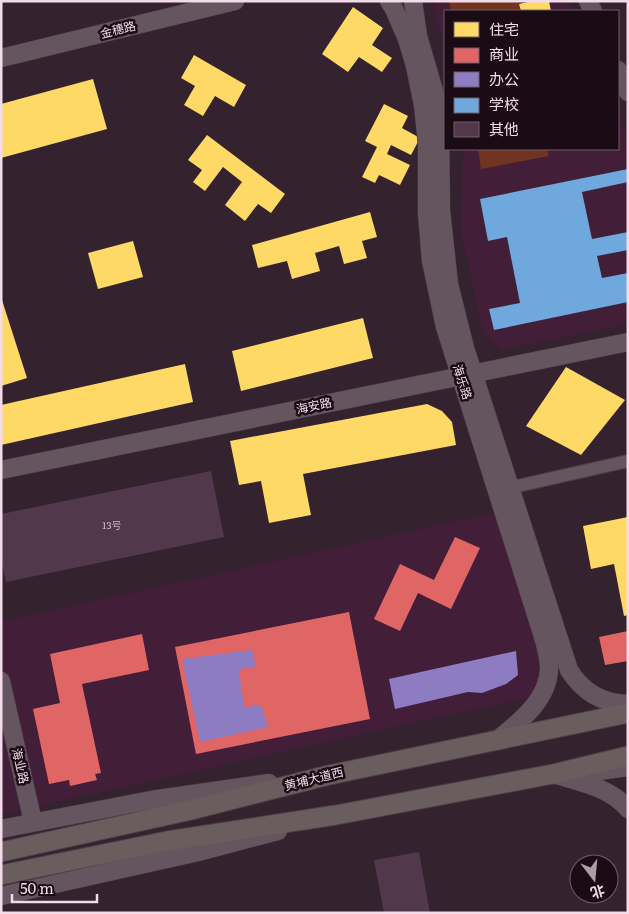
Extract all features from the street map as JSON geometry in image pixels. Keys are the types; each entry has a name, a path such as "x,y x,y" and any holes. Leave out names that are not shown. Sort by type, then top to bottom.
{"main road":[{"name":"黄埔大道西","path":"1,852 191,810 329,775 628,713"},
{"path":"1,875 167,841 336,816 553,774 628,756"}],"street":[{"name":"金穗路","path":"1,58 235,1"},
{"name":"海乐路","path":"389,1 407,39 420,85 426,122 427,214 431,261 445,327 466,374 510,488 569,670 580,685 596,698 609,702 628,704"},
{"name":"海乐路","path":"413,1 418,36 434,92 440,124 441,210 448,284 466,374 548,657 548,676 541,694 522,720 496,741"},
{"path":"619,72 628,92"},
{"name":"海安路","path":"1,470 628,342"},
{"path":"510,488 628,461"},
{"name":"海业路","path":"1,681 33,822"},
{"path":"553,774 595,772 628,767"},
{"path":"553,774 605,791 622,802 628,809"},
{"path":"1,829 151,800 329,775"},
{"path":"1,896 198,852 336,816"}],"shaded area":[{"path":"436,1 568,1 572,10 444,10 444,47 434,10"},
{"path":"449,1 519,1 521,10 451,10"},
{"path":"619,117 628,138 628,324 501,350 483,334 461,231 463,150 619,150"},
{"path":"478,150 547,150 549,156 481,169"},
{"path":"498,512 542,653 543,675 535,696 1,814 1,611 4,621"}],"building: 住宅":[{"path":"532,1 549,1 551,10 521,10 519,4"},
{"path":"353,7 383,28 372,45 392,58 382,72 359,57 348,72 322,54"},
{"path":"194,55 246,85 234,107 215,96 203,116 184,105 195,86 181,78"},
{"path":"93,79 107,129 1,158 1,104"},
{"path":"384,104 408,116 402,128 420,138 411,155 391,145 387,154 410,165 400,185 379,175 375,183 362,177 377,147 365,141"},
{"path":"207,135 285,194 271,213 258,204 245,221 225,205 242,182 223,167 205,191 193,182 202,170 188,160"},
{"path":"370,212 377,237 362,241 367,258 344,264 339,246 315,253 320,271 292,279 287,261 258,268 252,245"},
{"path":"133,241 143,277 98,289 88,253"},
{"path":"1,297 27,378 1,386"},
{"path":"363,318 373,358 241,391 232,351"},
{"path":"185,364 193,402 1,445 1,405"},
{"path":"566,367 625,400 581,455 526,426"},
{"path":"427,404 442,411 452,422 456,445 303,474 311,515 269,523 261,481 239,485 230,441"},
{"path":"628,517 628,615 624,616 614,564 591,569 583,526"}],"building: 商业":[{"path":"455,537 480,548 451,609 418,593 400,631 374,619 400,564 434,580"},
{"path":"349,612 370,719 196,754 175,647"},
{"path":"628,631 628,661 605,665 599,637"},
{"path":"142,634 149,670 82,684 101,773 95,774 97,780 70,786 69,780 49,784 33,709 60,703 50,654"}],"building: 办公":[{"path":"252,650 256,666 239,670 244,707 261,705 268,727 200,742 182,659"},
{"path":"516,651 518,675 506,684 482,693 468,692 395,709 389,679"}],"building: 学校":[{"path":"628,169 628,182 582,192 592,239 628,232 628,250 597,256 602,278 628,273 628,302 494,330 489,309 520,303 507,237 488,241 480,199"}],"building: 其他":[{"path":"211,471 224,537 6,582 1,559 1,514"},
{"path":"419,852 430,913 384,913 374,860"}]}
